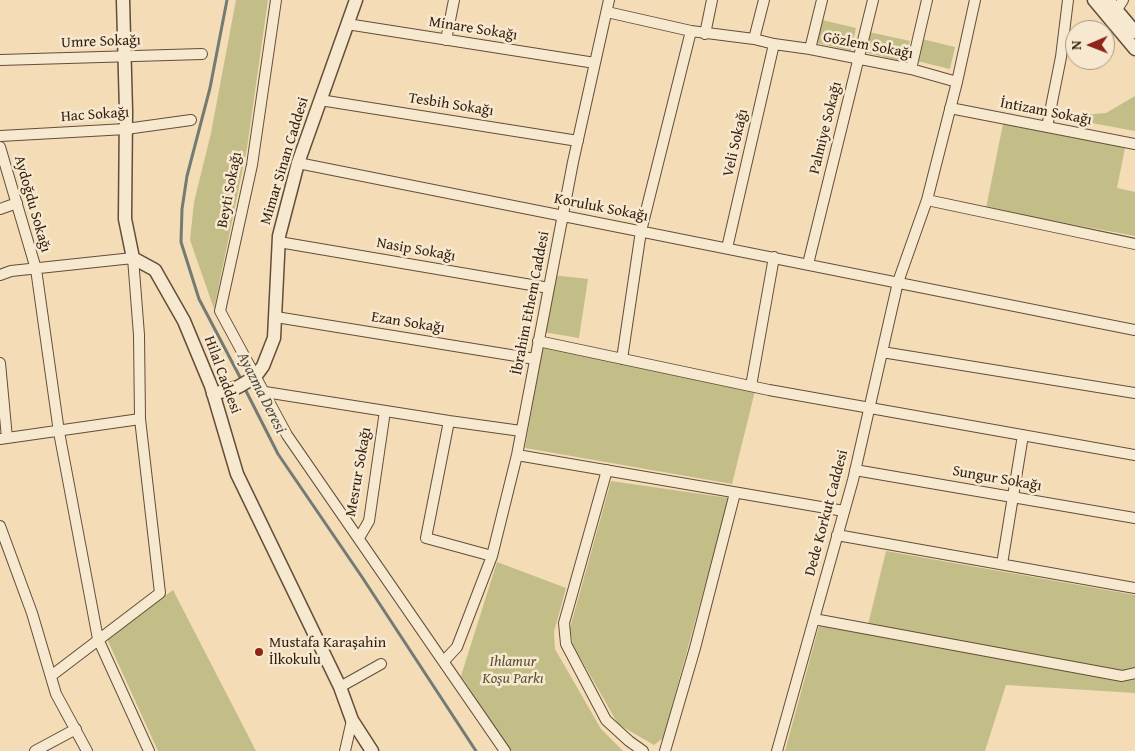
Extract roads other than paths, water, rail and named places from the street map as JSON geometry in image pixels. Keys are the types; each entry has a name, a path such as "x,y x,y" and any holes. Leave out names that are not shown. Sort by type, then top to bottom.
{"street":[{"path":"51,676 160,593 140,420 139,335 133,258 126,219 123,0"},
{"name":"Beyti Sokağı","path":"276,0 252,165 220,312 252,379 265,392 287,435 505,751"},
{"name":"Mimar Sinan Caddesi","path":"252,379 263,366 274,338 279,236 298,163 356,0"},
{"path":"446,40 454,0"},
{"name":"İbrahim Ethem Caddesi","path":"444,661 457,647 492,556 517,455 562,216 609,0"},
{"path":"705,34 712,0"},
{"path":"754,39 764,0"},
{"path":"810,49 822,0"},
{"name":"Palmiye Sokağı","path":"808,264 873,0"},
{"path":"911,69 927,0"},
{"path":"957,82 975,0"},
{"path":"1046,127 1061,57 1068,0"},
{"path":"1094,0 1117,10 1135,49"},
{"path":"1108,0 1135,32"},
{"name":"Gözlem Sokağı","path":"607,12 705,34 754,39 911,69 957,82"},
{"name":"Minare Sokağı","path":"347,24 595,63"},
{"path":"622,359 641,231 690,31"},
{"name":"Veli Sokağı","path":"727,248 774,44"},
{"name":"Umre Sokağı","path":"0,60 202,54"},
{"name":"Dede Korkut Caddesi","path":"777,751 855,470 898,282 927,200 957,82"},
{"name":"Tesbih Sokağı","path":"320,100 578,141"},
{"name":"İntizam Sokağı","path":"950,108 1135,144"},
{"name":"Hac Sokağı","path":"0,136 126,129 191,120"},
{"name":"Aydoğdu Sokağı","path":"0,147 36,269 58,432 98,639 148,751"},
{"name":"Koruluk Sokağı","path":"298,163 1135,330"},
{"path":"927,200 1135,244"},
{"path":"0,209 17,203"},
{"name":"Nasip Sokağı","path":"279,242 549,288"},
{"path":"751,386 774,257"},
{"path":"0,275 11,271 133,258"},
{"name":"Hilal Caddesi","path":"133,258 155,270 184,321 213,394 236,474 340,687 352,720 372,751"},
{"name":"Ezan Sokağı","path":"276,317 535,359"},
{"path":"538,341 751,386 1135,455"},
{"path":"882,352 1135,393"},
{"path":"0,363 3,439 140,420"},
{"path":"213,394 238,387 252,379"},
{"path":"265,392 521,431"},
{"name":"Mesrur Sokağı","path":"359,538 369,520 385,411"},
{"path":"450,421 426,538 492,556"},
{"path":"1002,564 1022,435"},
{"path":"517,455 844,511"},
{"path":"607,470 564,623 566,644 606,720 643,751"},
{"name":"Sungur Sokağı","path":"855,470 1135,518"},
{"path":"665,751 695,648 735,493"},
{"path":"0,526 32,612 56,694 87,751"},
{"path":"837,535 1135,588"},
{"path":"814,619 1122,676 1135,673"},
{"path":"340,687 381,664"},
{"path":"345,751 352,720"},
{"path":"35,751 76,729"}],"waterway":[{"name":"Ayazma Deresi","path":"227,0 210,88 187,176 182,209 181,242 199,299 242,381"},
{"name":"Ayazma Deresi","path":"244,387 278,454 362,577 476,751"}],"place":[{"name":"Mustafa Karaşahin İlkokulu","path":"259,652"}],"park label":[{"name":"Ihlamur Koşu Parkı","path":"513,670"}]}
